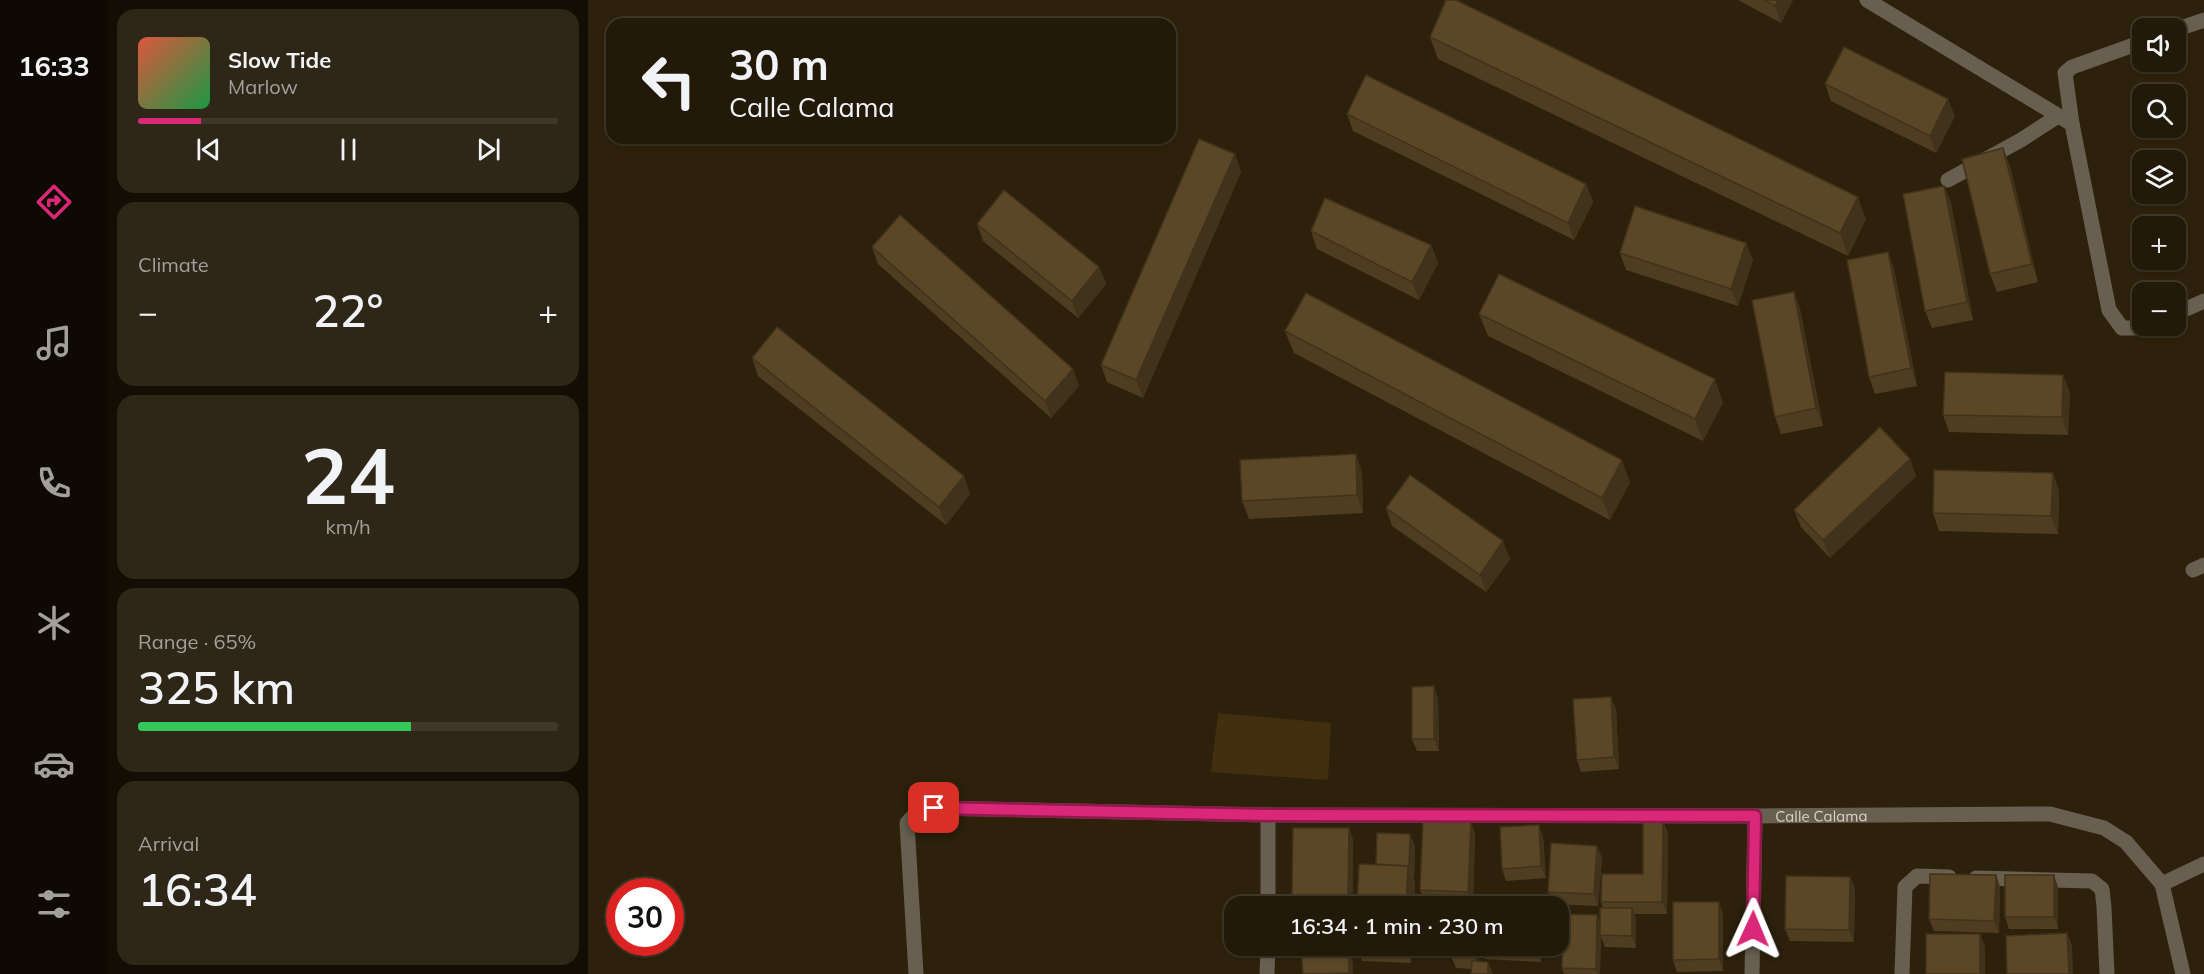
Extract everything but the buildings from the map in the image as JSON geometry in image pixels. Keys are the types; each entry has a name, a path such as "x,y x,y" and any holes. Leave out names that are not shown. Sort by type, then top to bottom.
{"street":[{"path":"1867,0 2072,124"},
{"path":"2186,26 2204,20"},
{"path":"2132,46 2072,67 2065,73 2072,124 2109,310 2122,328 2132,328"},
{"path":"1948,180 2058,116"},
{"path":"2186,309 2204,302"},
{"name":"Calle Calama","path":"916,974 907,823 917,812 934,808 1268,815 2050,814 2104,828 2126,842 2162,884"},
{"path":"1268,815 1268,896"},
{"path":"1752,974 1755,816"},
{"path":"2183,974 2162,884 2204,864"},
{"path":"1902,974 1905,887 1917,876 2092,881 2102,889 2107,974"},
{"path":"1267,974 1268,956"}],"shaded area":[{"path":"1218,713 1331,723 1328,780 1211,772"}],"route":[{"path":"934,808 1268,815 1755,816 1753,929"}]}
